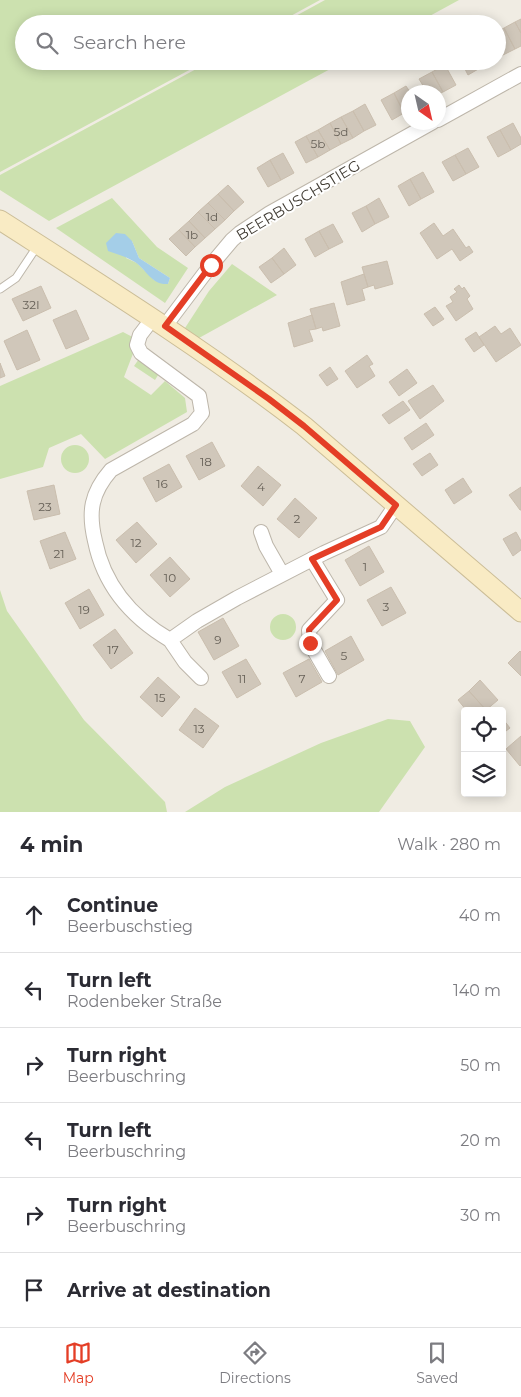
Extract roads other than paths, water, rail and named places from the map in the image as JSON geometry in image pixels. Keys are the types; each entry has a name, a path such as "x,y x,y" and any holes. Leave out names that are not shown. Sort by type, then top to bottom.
{"street":[{"path":"446,116 521,74"},
{"name":"BEERBUSCHSTIEG","path":"170,640 148,626 132,611 109,582 97,554 92,528 91,508 95,494 111,470 193,424 202,413 199,396 141,353 137,345 140,335 159,322 240,232 270,213 419,130"},
{"path":"0,220 159,322 269,399 521,611"},
{"path":"201,678 185,662 170,640 214,611 282,574 381,527 396,505"},
{"path":"262,532 266,546 282,574"},
{"path":"312,559 337,600 309,630 310,643 329,676"}],"lane":[{"path":"0,289 16,278 38,244"}],"water":[{"path":"116,233 125,234 132,241 139,258 170,278 168,284 162,284 153,280 135,262 108,251 106,243"}]}
